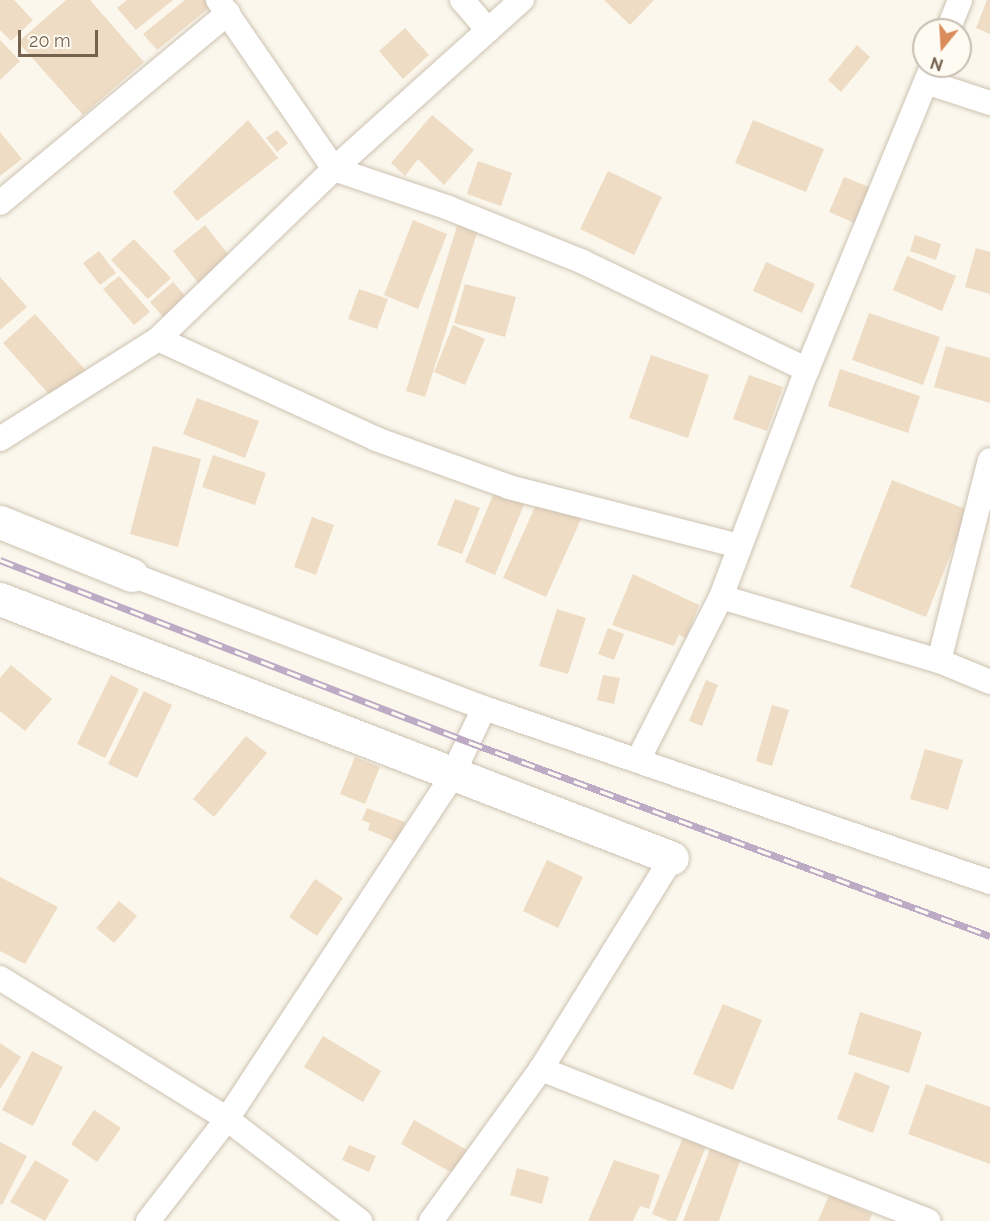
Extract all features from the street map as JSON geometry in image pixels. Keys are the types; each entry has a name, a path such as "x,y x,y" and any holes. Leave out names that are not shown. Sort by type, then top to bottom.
{"main road":[{"path":"0,522 132,575"},
{"path":"0,599 452,776 672,858"}],"street":[{"path":"462,0 488,30"},
{"path":"0,439 158,339 334,169 522,0"},
{"path":"953,18 960,0"},
{"path":"0,203 223,7 334,169 449,208 583,262 807,370"},
{"path":"638,760 721,597 738,546 807,370 927,78"},
{"path":"937,78 990,103"},
{"path":"158,339 376,439 509,487 738,546"},
{"path":"939,661 990,460"},
{"path":"132,575 484,708 990,882"},
{"path":"721,597 939,661 990,682"},
{"path":"148,1221 227,1119 452,776 484,708"},
{"path":"431,1221 541,1069 672,858"},
{"path":"0,978 227,1119 360,1221"},
{"path":"541,1069 928,1221"}],"building":[{"path":"0,0 14,0 33,20 11,41 0,30"},
{"path":"66,0 90,0 144,62 83,115 18,42"},
{"path":"127,0 173,0 136,30 117,8"},
{"path":"185,0 210,0 214,4 157,50 143,34"},
{"path":"604,0 654,0 630,25"},
{"path":"987,0 990,0 990,34 976,28"},
{"path":"405,28 429,55 403,79 379,51"},
{"path":"0,40 20,61 0,80"},
{"path":"857,45 870,57 841,92 828,80"},
{"path":"432,115 474,150 444,185 418,159 405,176 391,163"},
{"path":"248,120 278,158 197,221 173,192"},
{"path":"753,120 824,149 806,192 735,163"},
{"path":"277,130 288,143 277,152 266,138"},
{"path":"0,132 22,159 0,176"},
{"path":"478,161 512,173 501,206 467,194"},
{"path":"608,171 662,197 634,255 580,229"},
{"path":"844,177 874,189 859,225 829,212"},
{"path":"413,220 447,234 418,309 384,295"},
{"path":"458,223 478,230 425,397 406,391"},
{"path":"205,225 232,259 199,284 173,251"},
{"path":"915,235 941,244 936,260 910,251"},
{"path":"134,239 171,278 148,299 111,260"},
{"path":"976,248 990,252 990,294 965,287"},
{"path":"99,251 116,273 100,285 83,263"},
{"path":"907,256 956,276 942,311 893,290"},
{"path":"766,262 815,284 802,313 753,291"},
{"path":"119,276 150,312 134,325 103,289"},
{"path":"0,277 27,307 0,330"},
{"path":"173,282 188,299 165,319 150,302"},
{"path":"465,284 516,297 505,337 454,323"},
{"path":"359,289 388,299 377,329 348,319"},
{"path":"869,313 940,337 923,385 852,360"},
{"path":"35,314 88,373 55,401 3,343"},
{"path":"453,325 485,339 465,385 434,372"},
{"path":"946,346 990,358 990,403 934,387"},
{"path":"651,355 709,375 688,438 629,418"},
{"path":"840,369 920,396 908,433 828,406"},
{"path":"749,375 783,387 767,431 733,419"},
{"path":"197,398 259,421 245,458 183,434"},
{"path":"153,446 201,459 178,547 130,534"},
{"path":"213,455 266,473 255,505 202,487"},
{"path":"892,480 968,510 926,617 850,587"},
{"path":"496,488 526,500 495,575 465,562"},
{"path":"539,498 582,517 546,597 503,578"},
{"path":"455,499 480,508 462,554 437,545"},
{"path":"312,517 334,525 316,575 294,567"},
{"path":"633,574 699,605 686,638 679,635 674,646 612,625"},
{"path":"557,609 586,618 568,674 539,666"},
{"path":"608,628 624,634 614,660 598,654"},
{"path":"11,665 52,699 25,731 0,711 0,678"},
{"path":"111,675 139,689 105,758 77,744"},
{"path":"603,675 620,678 614,704 597,700"},
{"path":"706,680 718,685 702,726 689,721"},
{"path":"144,691 172,705 137,778 108,764"},
{"path":"772,705 789,710 772,766 756,761"},
{"path":"246,736 267,753 214,817 193,799"},
{"path":"925,749 963,760 948,810 910,799"},
{"path":"355,757 380,767 365,804 340,794"},
{"path":"367,808 405,822 397,842 368,830 370,823 362,820"},
{"path":"547,860 583,877 558,928 523,911"},
{"path":"0,877 58,907 25,964 0,951"},
{"path":"315,879 343,898 317,936 289,917"},
{"path":"119,901 137,916 114,943 96,928"},
{"path":"723,1004 762,1020 733,1090 693,1074"},
{"path":"860,1012 922,1032 909,1073 848,1054"},
{"path":"323,1036 381,1071 363,1102 304,1067"},
{"path":"0,1043 21,1057 0,1089"},
{"path":"32,1051 63,1067 33,1126 2,1110"},
{"path":"855,1072 890,1086 873,1133 837,1119"},
{"path":"926,1084 990,1107 990,1164 908,1134"},
{"path":"94,1110 121,1128 97,1162 71,1144"},
{"path":"414,1120 467,1150 454,1174 401,1144"},
{"path":"686,1130 709,1139 676,1221 669,1221 652,1214"},
{"path":"713,1141 743,1152 719,1221 683,1221"},
{"path":"0,1142 27,1156 2,1205 0,1204"},
{"path":"349,1145 376,1156 369,1172 342,1160"},
{"path":"35,1160 69,1180 45,1221 10,1202"},
{"path":"614,1160 660,1175 649,1209 640,1206 633,1221 588,1221"},
{"path":"517,1168 549,1177 542,1204 510,1195"},
{"path":"829,1195 872,1214 869,1221 818,1221"}],"railway":[{"path":"0,560 469,742 990,936"}]}
